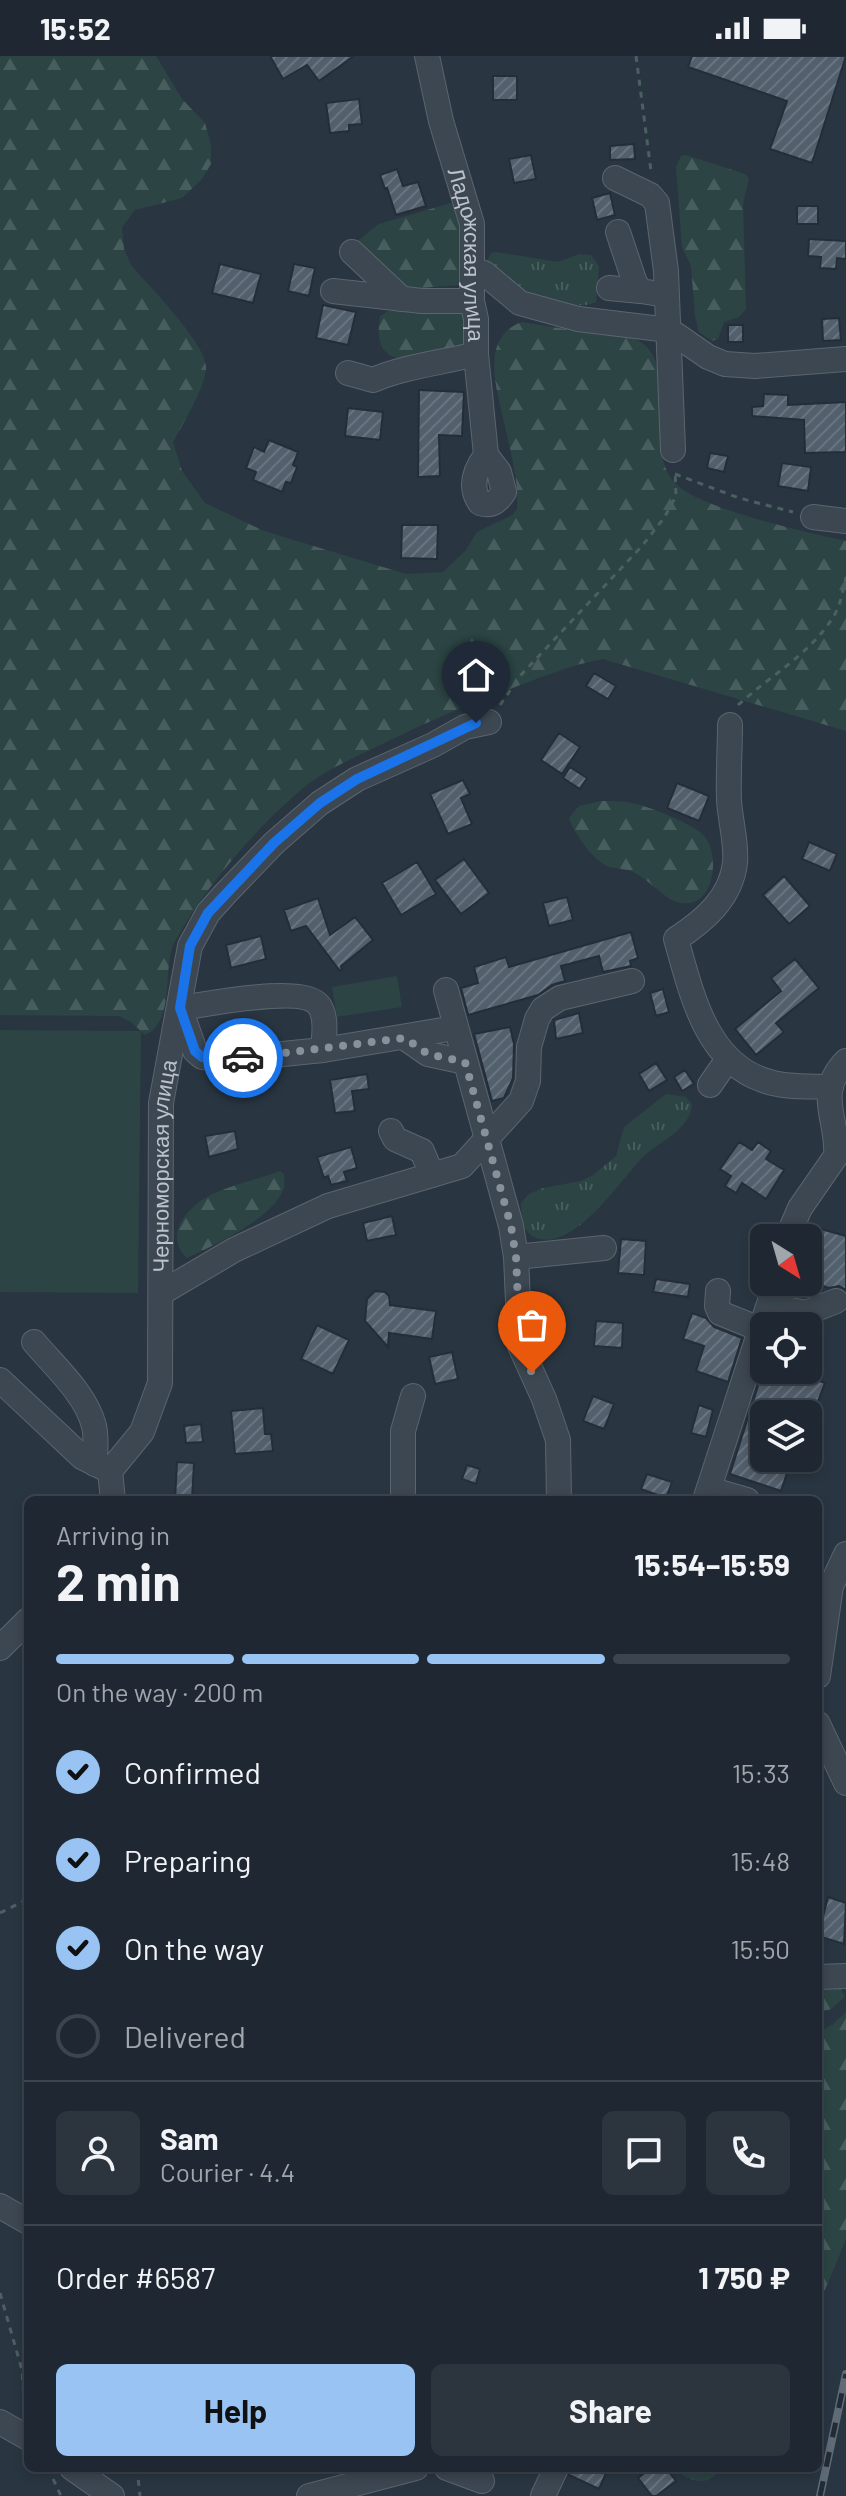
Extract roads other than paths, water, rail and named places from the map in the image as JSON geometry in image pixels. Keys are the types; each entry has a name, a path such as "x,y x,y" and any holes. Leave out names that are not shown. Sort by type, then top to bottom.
{"street":[{"name":"Ладожская улица","path":"427,56 441,121 472,224 472,301 486,455"},
{"path":"615,178 650,195 657,203 666,271 674,462"},
{"path":"618,232 635,283 641,291"},
{"path":"352,252 402,299"},
{"path":"473,270 484,273 520,303 578,319 669,330 708,357 725,364 755,366 846,359"},
{"path":"609,288 666,295"},
{"path":"333,291 402,299 472,301"},
{"path":"348,373 373,380 400,369 476,354"},
{"path":"813,517 846,521"},
{"name":"Черноморская улица","path":"102,1468 142,1432 160,1383 161,1103 190,946 208,913 274,843 320,803 357,779 465,727 489,722"},
{"path":"730,725 729,799 735,862 730,884 714,909 676,939 697,1012 728,1059 749,1075 766,1081 831,1087"},
{"path":"161,1293 234,1250 328,1206 462,1166 525,1093 529,1047 543,1009 560,998 632,981"},
{"path":"446,990 508,1213 516,1257 520,1346 558,1440 559,1496"},
{"path":"323,1050 324,1018 319,1004 311,998 252,998 180,1008 195,1051 210,1059 223,1060 323,1050 455,1028"},
{"path":"405,1038 428,1054 465,1062"},
{"path":"710,1085 728,1059"},
{"path":"793,1224 800,1208 841,1158 828,1103 835,1072 846,1061"},
{"path":"391,1131 395,1139 422,1151 432,1175"},
{"path":"516,1257 604,1248"},
{"path":"718,1291 720,1313 750,1325"},
{"path":"776,1296 806,1313 836,1301"},
{"path":"34,1342 80,1398 91,1417 112,1496"},
{"path":"707,1494 750,1366"},
{"path":"0,1380 82,1457 102,1468"},
{"path":"403,1496 403,1431 413,1396"},
{"path":"822,1622 825,1584 846,1554"},
{"path":"0,1648 24,1624"},
{"path":"822,1732 846,1783"},
{"path":"822,1977 846,1976"},
{"path":"0,2206 24,2220"},
{"path":"0,2422 24,2435"},
{"path":"78,2472 112,2496"},
{"path":"309,2496 401,2472"},
{"path":"458,2472 482,2481"},
{"path":"543,2496 554,2472"}],"railway":[{"path":"820,2496 846,2374"}]}
